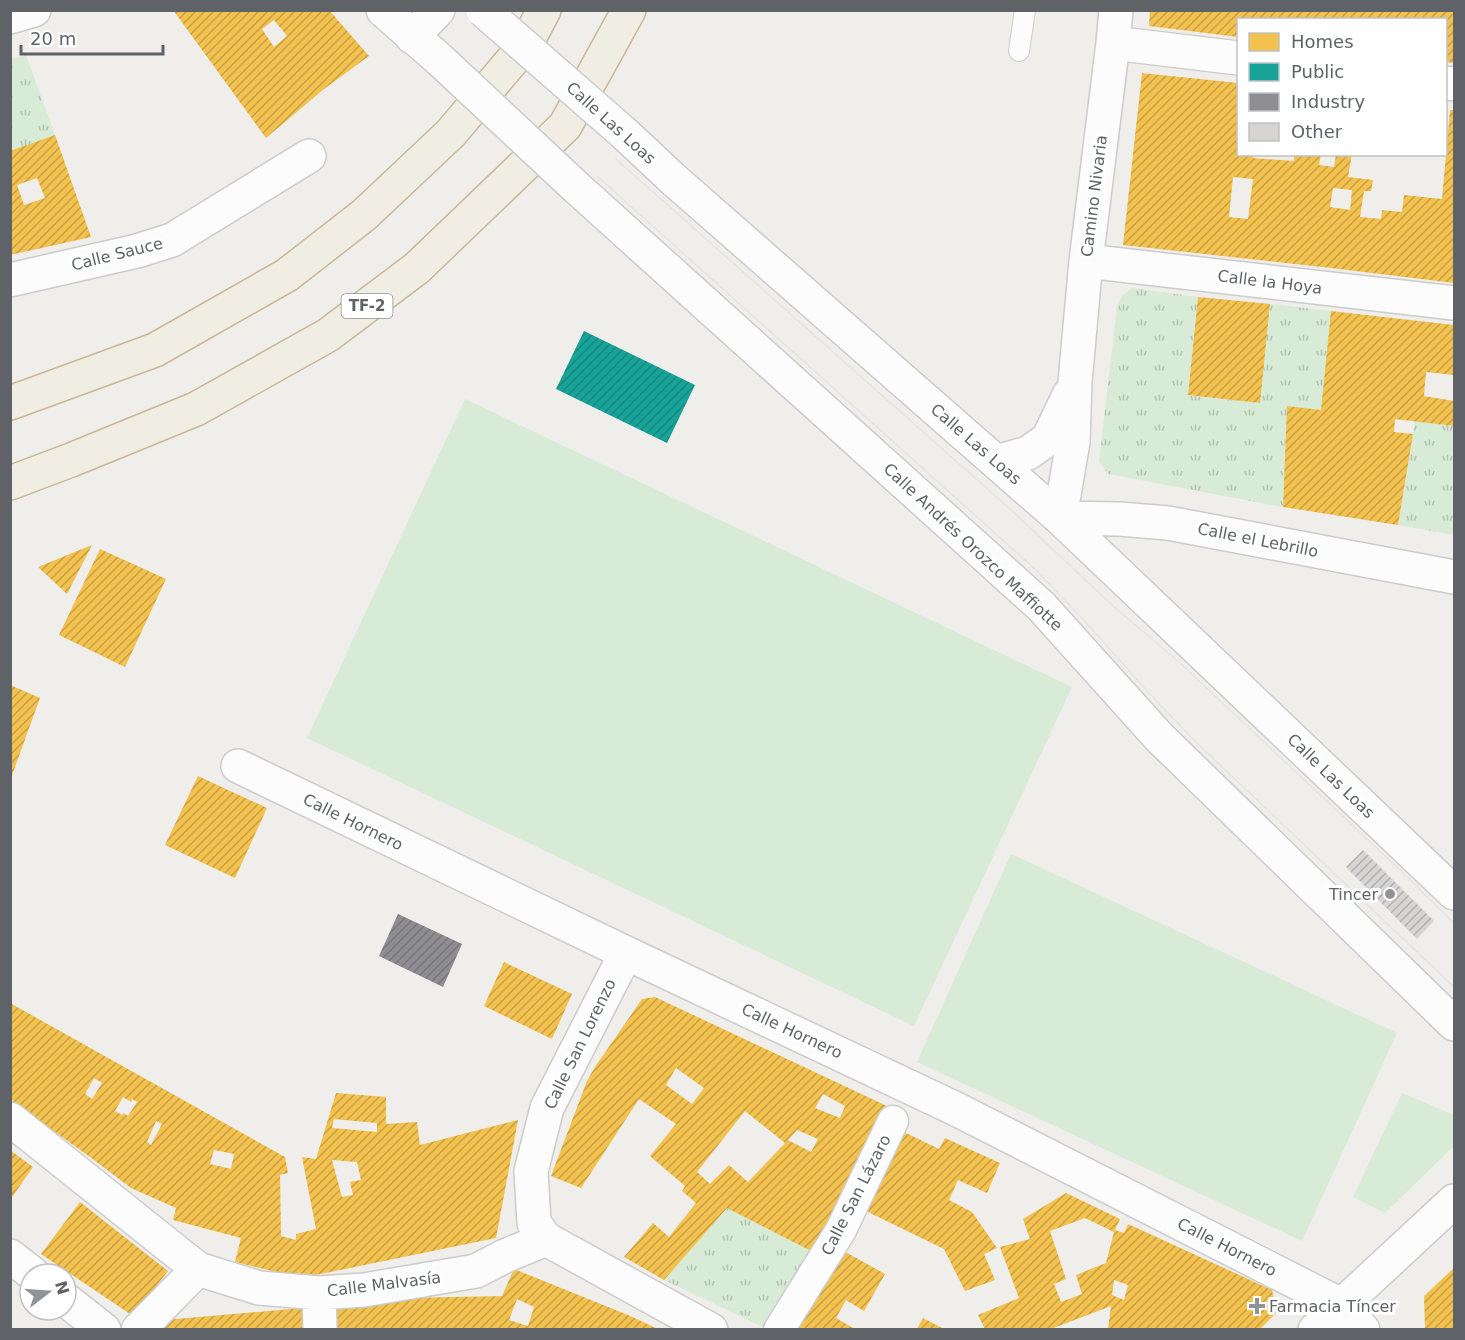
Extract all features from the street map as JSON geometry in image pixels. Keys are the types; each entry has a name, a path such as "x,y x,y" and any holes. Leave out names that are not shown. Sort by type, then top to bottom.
{"highway":[{"path":"10,403 155,350 287,275 364,215 451,133 526,44 544,10"},
{"name":"TF-2","path":"10,483 196,409 328,335 417,268 566,126 629,10"}],"street":[{"path":"10,17 34,10"},
{"path":"383,10 412,37 438,10"},
{"name":"Calle Las Loas","path":"483,10 1060,518 1455,893"},
{"name":"Camino Nivaria","path":"1060,518 1073,442 1075,382 1086,261 1116,10"},
{"name":"Calle Andrés Orozco Maffiotte","path":"412,37 1041,606 1159,737 1455,1024"},
{"path":"1113,43 1237,58"},
{"name":"Calle Sauce","path":"10,280 137,251 172,240 309,156"},
{"name":"Calle la Hoya","path":"1086,261 1455,303"},
{"name":"Camino Nivaria","path":"996,462 1028,453 1048,439 1075,382"},
{"name":"Calle el Lebrillo","path":"1060,518 1168,523 1455,577"},
{"name":"Calle Hornero","path":"238,766 626,953 956,1108 1341,1305"},
{"name":"Calle San Lorenzo","path":"546,1239 534,1223 531,1171 547,1108 626,953"},
{"name":"Calle Malvasía","path":"10,1119 198,1269 260,1288 318,1293 364,1290 476,1271 546,1239"},
{"name":"Calle San Lázaro","path":"779,1329 841,1230 893,1121"},
{"path":"1315,1329 1455,1201"},
{"path":"546,1239 711,1329"},
{"path":"138,1329 198,1269"},
{"path":"318,1293 320,1329"},
{"path":"1341,1305 1362,1329"},
{"path":"78,1309 104,1329"}],"lane":[{"path":"1019,51 1025,10"}],"green space":[{"path":"26,55 55,135 11,151 11,59"},
{"path":"1132,288 1198,297 1188,395 1259,403 1270,304 1331,311 1321,410 1287,407 1283,507 1108,474 1099,462 1117,306 1123,295"},
{"path":"465,399 1072,687 914,1026 307,738"},
{"path":"1415,421 1454,426 1454,535 1398,525"},
{"path":"1011,854 1397,1033 1302,1241 917,1062"},
{"path":"1402,1093 1454,1115 1454,1146 1385,1213 1353,1197"},
{"path":"727,1208 813,1252 765,1328 664,1280"}],"building: Homes":[{"path":"173,10 329,10 369,56 324,89 266,138","holes":["274,20 287,36 274,47 262,29"]},
{"path":"1150,10 1454,10 1454,63 1447,62 1447,18 1237,18 1237,37 1149,26"},
{"path":"1142,73 1237,83 1237,156 1294,161 1294,156 1321,156 1319,165 1334,167 1336,156 1352,156 1348,177 1373,180 1371,191 1364,191 1360,217 1381,219 1382,210 1402,212 1404,195 1442,199 1450,110 1454,110 1454,283 1123,245","holes":["1233,177 1253,179 1248,219 1229,217","1333,188 1352,190 1350,210 1330,207"]},
{"path":"55,135 91,237 10,255 10,151","holes":["37,178 45,198 24,205 17,185"]},
{"path":"1198,297 1270,304 1260,403 1188,395"},
{"path":"1331,311 1454,325 1454,375 1426,372 1424,396 1454,401 1454,426 1395,419 1394,432 1413,434 1398,525 1283,507 1287,406 1321,410"},
{"path":"92,545 67,594 38,567"},
{"path":"100,549 166,579 125,667 59,635"},
{"path":"10,685 40,698 11,778 10,778"},
{"path":"198,776 267,808 235,878 165,845"},
{"path":"504,962 572,994 552,1039 484,1006"},
{"path":"655,997 889,1107 813,1252 727,1208 664,1280 624,1257 653,1223 669,1237 696,1203 682,1191 685,1186 650,1156 676,1124 639,1099 581,1188 551,1176 587,1081 642,999","holes":["676,1068 704,1088 692,1104 666,1085","823,1094 845,1106 840,1118 815,1108","745,1111 785,1143 748,1182 729,1165 710,1184 697,1172","797,1130 818,1139 811,1152 788,1140"]},
{"path":"10,1003 285,1157 288,1173 280,1175 281,1236 296,1240 296,1234 316,1229 302,1157 316,1159 336,1093 386,1097 386,1124 417,1122 420,1145 518,1120 496,1238 301,1278 235,1262 241,1238 173,1220 176,1208 131,1188 10,1098","holes":["94,1078 102,1083 92,1099 85,1094","123,1097 131,1102 132,1099 137,1102 128,1116 124,1113 122,1115 115,1111","334,1119 377,1123 377,1132 332,1128","156,1121 162,1124 151,1145 147,1142","214,1150 234,1154 231,1169 210,1164","332,1160 357,1162 361,1180 350,1182 353,1195 342,1197"]},
{"path":"900,1130 939,1149 945,1138 1000,1163 987,1193 958,1180 949,1200 972,1212 997,1248 984,1254 995,1280 965,1291 944,1249 866,1211"},
{"path":"10,1150 33,1167 10,1200"},
{"path":"1066,1193 1120,1219 1115,1230 1124,1233 1128,1224 1272,1290 1277,1312 1260,1329 1108,1329 1111,1306 1051,1329 985,1329 978,1315 1019,1298 1000,1247 1030,1239 1023,1219","holes":["1085,1218 1114,1232 1106,1263 1076,1275 1082,1294 1061,1302 1054,1284 1066,1279 1050,1231","1114,1280 1128,1285 1124,1300 1112,1295"]},
{"path":"80,1202 168,1271 133,1316 78,1279 78,1262 53,1262 41,1254"},
{"path":"842,1250 885,1274 864,1311 846,1300 836,1318 855,1329 792,1329"},
{"path":"1454,1268 1454,1329 1425,1329 1424,1296"},
{"path":"514,1269 658,1329 337,1329 336,1306 407,1298 502,1296","holes":["517,1299 534,1307 528,1326 509,1320"]},
{"path":"303,1308 305,1329 165,1329 165,1320"},
{"path":"923,1318 944,1329 917,1329"}],"building: Public":[{"path":"584,331 695,385 667,443 556,389"}],"building: Industry":[{"path":"398,914 462,944 443,987 379,956"}],"building: Other":[{"name":"Tincer","path":"1363,850 1434,921 1417,939 1346,867"}],"tram line":[{"path":"616,159 1010,509 1113,606 1179,662 1454,923"},
{"path":"597,176 1036,570 1196,742 1454,987"}],"place":[{"name":"Tincer","path":"1390,894"},
{"name":"Farmacia Tíncer","path":"1257,1306"}]}
